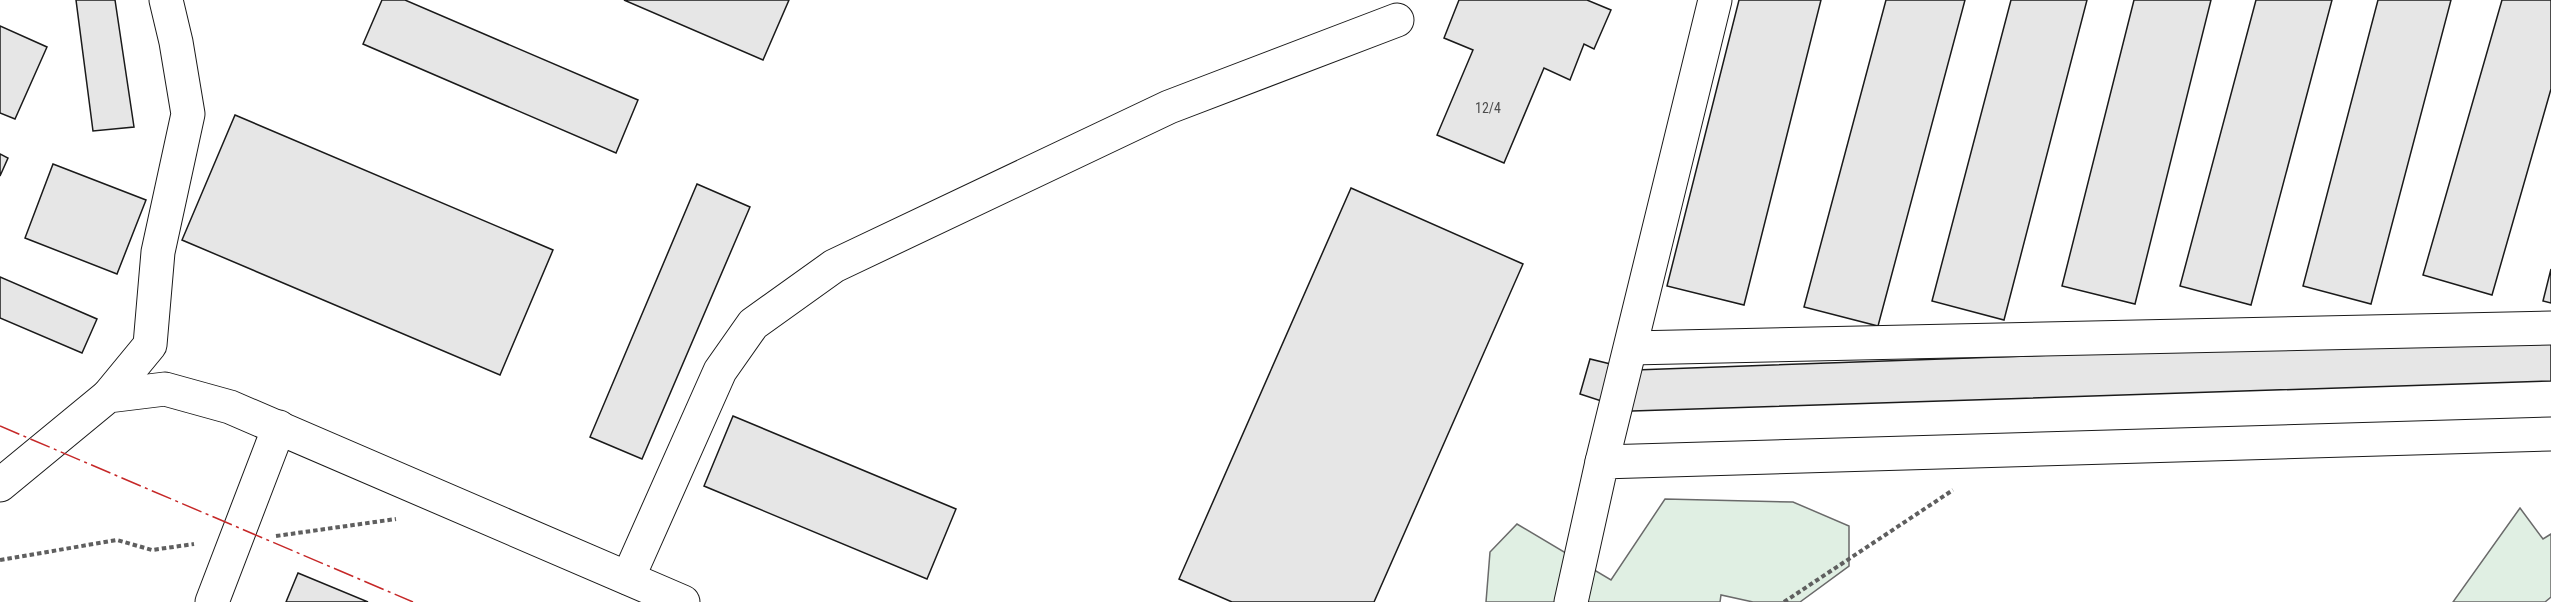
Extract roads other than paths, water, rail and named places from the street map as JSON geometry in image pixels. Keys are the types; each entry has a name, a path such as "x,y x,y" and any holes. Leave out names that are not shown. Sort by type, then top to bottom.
{"lane":[{"path":"0,485 108,396 150,345 158,252 188,114 176,42 166,0"},
{"path":"1571,602 1602,462 1715,0"},
{"path":"628,578 720,371 753,324 834,266 1169,107 1397,20"},
{"path":"1630,348 2551,328"},
{"path":"108,396 165,389 230,407 683,602"},
{"path":"212,602 279,427"},
{"path":"1602,462 2551,434"}]}
